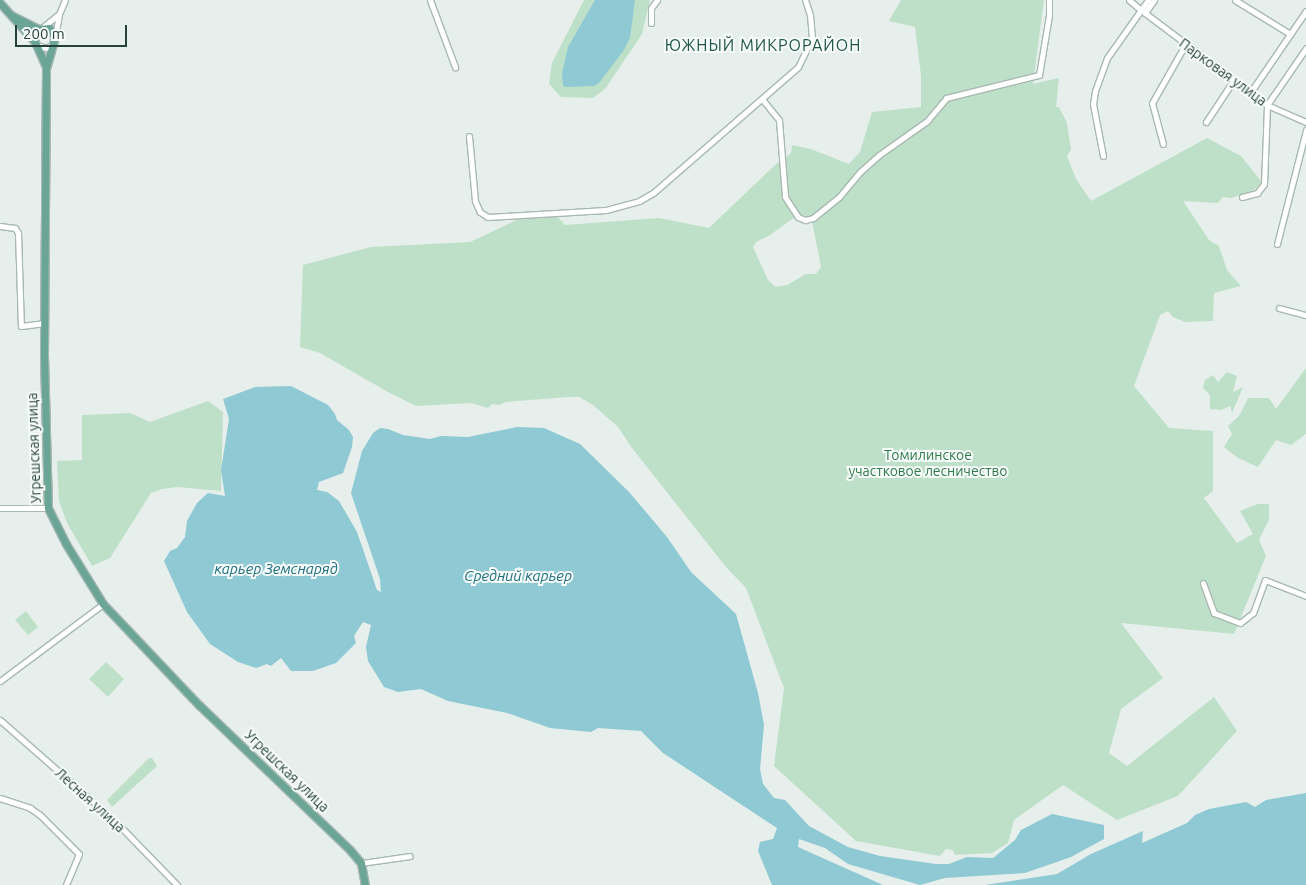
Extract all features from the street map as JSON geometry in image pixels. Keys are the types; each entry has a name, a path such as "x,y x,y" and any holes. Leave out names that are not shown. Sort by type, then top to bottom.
{"main road":[{"name":"Угрешская улица","path":"0,3 36,44 46,68"},
{"name":"Угрешская улица","path":"13,16 41,28 51,30 55,37 46,68 44,323 48,508 66,544 103,604 172,678 342,842 361,863"},
{"path":"361,863 365,885"}],"street":[{"path":"55,37 59,14 65,0"},
{"path":"430,0 455,67"},
{"path":"651,23 651,8 657,0"},
{"path":"469,136 475,201 477,208 484,215 491,218 606,210 640,201 654,193 798,67 809,47 812,32 805,0"},
{"path":"762,99 776,115 781,127 785,198 798,217 805,220 813,218 839,197 860,172 879,155 927,121 946,98 1039,75 1049,14 1049,0"},
{"name":"Парковая улица","path":"1129,0 1185,45 1267,105 1306,122"},
{"path":"1143,12 1148,0"},
{"path":"1103,156 1092,99 1104,64 1154,0"},
{"path":"1235,0 1290,34"},
{"path":"1250,93 1306,11"},
{"path":"52,45 43,48 36,44 34,34 59,14"},
{"path":"1163,144 1152,103 1185,45"},
{"path":"1242,197 1257,193 1266,180 1267,105 1306,48"},
{"path":"1206,122 1234,81"},
{"path":"1277,244 1306,130"},
{"path":"0,226 15,228 18,233 21,326 44,323"},
{"path":"1279,308 1306,315"},
{"path":"0,508 48,508"},
{"path":"1203,583 1214,613 1240,623 1253,613 1265,580 1306,596"},
{"path":"0,681 103,604"},
{"name":"Лесная улица","path":"0,720 114,820 177,885"},
{"path":"0,798 30,808 40,814 79,854 66,885"},
{"path":"361,863 410,856"}],"green space":[{"path":"584,0 650,0 642,34 605,89 593,98 561,97 549,84 552,63"},
{"name":"Томилинское участковое лесничество","path":"901,0 1044,0 1033,84 1059,78 1056,107 1059,107 1067,123 1071,150 1067,156 1076,179 1091,201 1207,138 1241,156 1262,182 1253,191 1231,198 1223,197 1218,203 1183,201 1209,240 1219,246 1227,270 1241,286 1214,293 1213,321 1185,322 1173,317 1168,311 1160,315 1134,386 1169,428 1213,431 1213,491 1204,498 1237,543 1253,534 1240,511 1258,504 1269,504 1269,520 1259,540 1266,556 1234,634 1121,623 1163,678 1121,709 1109,753 1127,766 1214,697 1237,731 1178,796 1117,820 1063,785 1014,820 1008,843 992,853 955,855 953,850 946,849 940,856 856,841 774,766 784,688 746,588 726,567 632,448 618,427 593,405 579,397 568,397 506,402 499,405 492,404 488,408 471,403 416,406 320,353 300,347 303,265 371,247 470,242 523,217 555,214 565,225 659,218 709,228 774,166 791,153 792,145 811,149 849,164 860,152 872,112 921,107 921,76 915,27 889,21","holes":["799,214 810,217 821,267 816,274 806,274 787,285 776,287 768,280 753,247 756,242 770,235"]},
{"path":"1306,368 1306,434 1291,445 1276,440 1258,467 1238,458 1224,447 1232,434 1228,426 1239,416 1248,398 1269,398 1276,409"},
{"path":"1227,372 1237,376 1233,392 1243,387 1232,413 1230,406 1221,410 1210,409 1210,395 1203,388 1205,380 1213,375 1218,382"},
{"path":"208,401 223,412 221,491 178,487 162,489 151,493 110,558 92,566 67,523 59,501 57,461 82,460 82,415 130,413 150,422"},
{"path":"26,611 38,627 28,635 15,620"},
{"path":"106,662 124,679 108,697 89,679"},
{"path":"149,758 152,758 157,766 112,807 107,800"}],"water":[{"path":"595,0 635,0 630,38 624,50 599,83 594,86 565,87 563,85 562,73 568,47"},
{"name":"Средний карьер","path":"291,386 328,405 337,420 349,430 353,437 352,447 343,473 319,482 317,490 327,492 339,501 357,532 377,590 381,592 380,579 351,493 362,451 373,433 380,428 403,435 430,439 441,436 468,437 517,427 544,428 580,444 629,492 667,537 691,572 736,614 758,693 764,725 760,769 763,784 774,798 785,800 809,826 848,847 880,856 936,864 949,864 967,857 993,858 1015,840 1021,830 1052,814 1104,825 1104,839 1071,857 1025,873 945,878 920,885 848,864 825,848 799,839 798,847 883,885 772,885 758,851 760,842 773,839 777,828 663,753 641,731 598,728 591,732 550,728 507,713 448,701 421,689 398,692 384,687 368,661 366,647 371,625 363,622 354,636 356,643 336,663 313,671 291,671 281,658 271,666 267,664 256,668 238,662 210,644 187,612 164,561 170,551 177,548 185,537 187,521 197,503 208,493 225,496 221,470 229,419 223,399 255,387"},
{"path":"1306,793 1306,885 985,885 1057,874 1091,854 1143,831 1142,843 1187,823 1195,815 1209,809 1246,802 1255,807 1266,800"}],"district":[{"name":"ЮЖНЫЙ МИКРОРАЙОН","path":"763,45"}],"water label":[{"name":"карьер Земснаряд","path":"276,569"}]}
